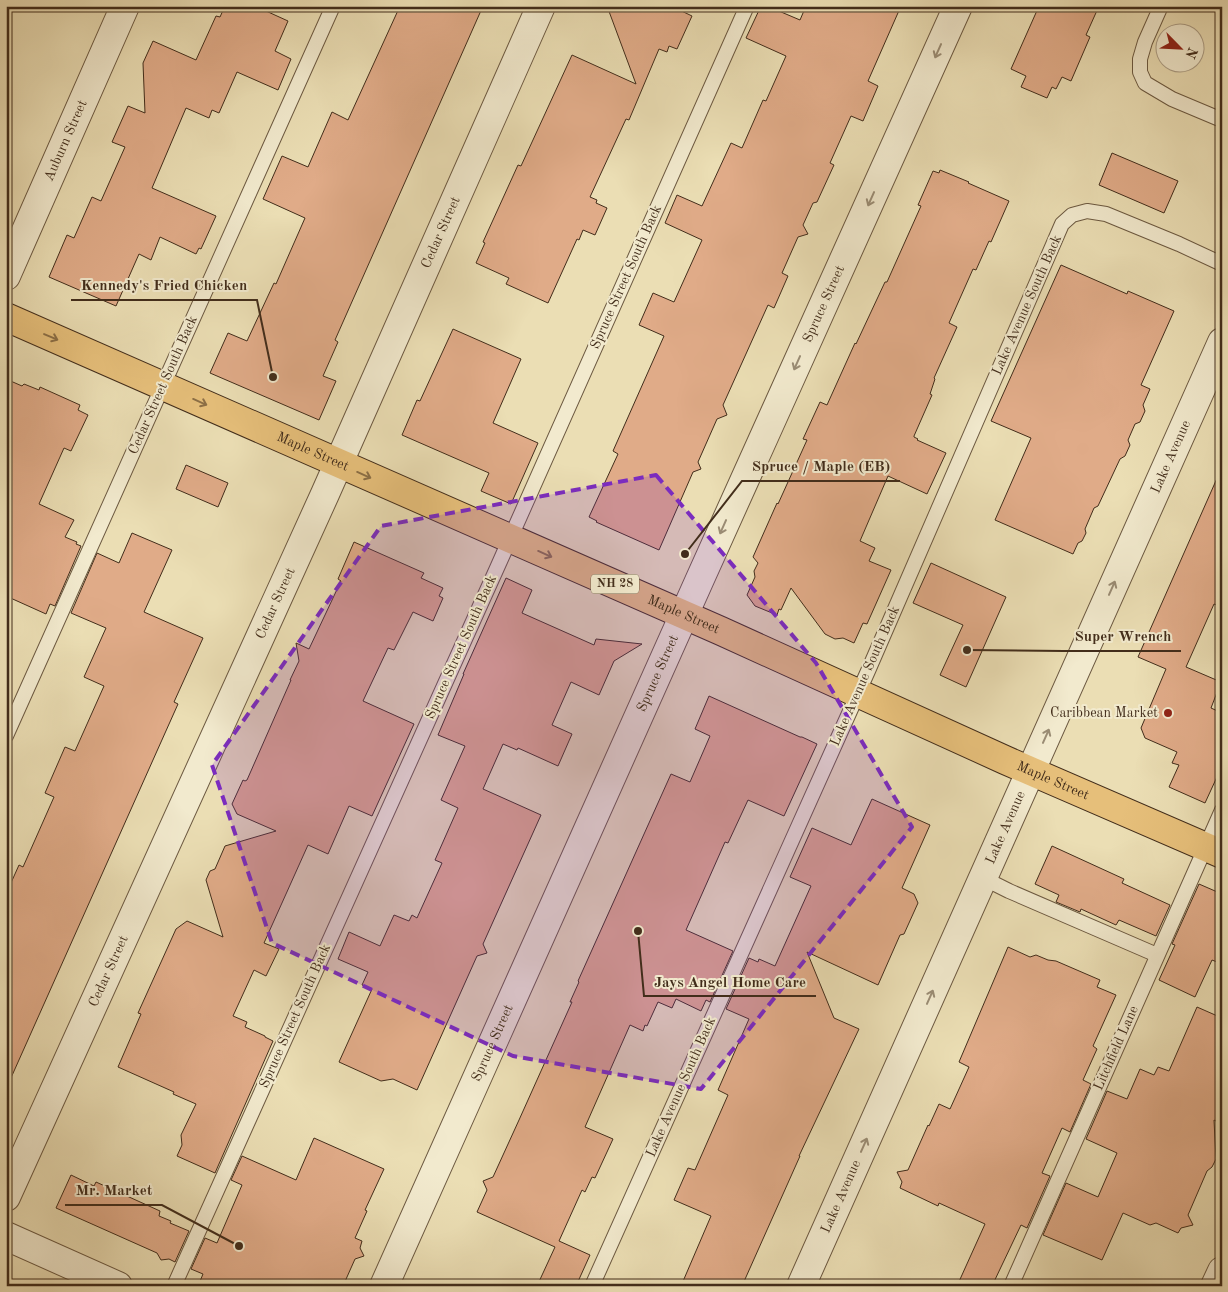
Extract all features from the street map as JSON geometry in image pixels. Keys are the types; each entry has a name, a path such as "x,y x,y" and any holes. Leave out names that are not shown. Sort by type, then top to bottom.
{"main road":[{"name":"Maple Street","path":"6,317 510,538 1030,771 1214,851"}],"street":[{"name":"Auburn Street","path":"6,276 125,6"},
{"name":"Cedar Street","path":"6,1197 338,463 541,6"},
{"name":"Spruce Street","path":"384,1286 958,6"},
{"name":"Lake Avenue","path":"801,1286 1222,342"},
{"path":"6,1236 118,1286"},
{"path":"1215,1286 1222,1271"}],"lane":[{"name":"Cedar Street South Back","path":"6,736 333,6"},
{"name":"Spruce Street South Back","path":"174,1286 747,6"},
{"path":"1160,6 1145,42 1140,59 1140,72 1146,83 1172,99 1222,120"},
{"name":"Lake Avenue South Back","path":"592,1286 858,693 1062,224 1072,215 1087,211 1106,214 1222,264"},
{"name":"Litchfield Lane","path":"1011,1286 1157,955 1214,851 1222,810"},
{"path":"983,878 1157,955"}],"highlighted area":[{"path":"656,475 816,663 912,827 701,1089 513,1056 272,943 212,765 381,526"}],"building":[{"path":"225,6 255,6 288,21 275,51 291,59 278,90 237,72 219,113 212,110 209,118 186,108 152,188 216,216 201,249 199,248 196,254 160,237 151,260 139,254 116,306 49,277 67,235 74,238 92,197 101,201 125,147 112,142 128,106 145,113 143,63 153,41 196,60 216,16 220,17"},
{"path":"400,6 483,6 335,340 338,342 323,376 336,381 319,420 210,373 228,333 247,341 274,283 276,284 305,218 263,199 282,156 308,167 332,112 348,120"},
{"path":"607,6 671,6 692,16 677,49 669,46 667,52 659,49 629,120 626,119 590,197 597,200 596,203 607,208 595,235 583,230 579,240 577,239 548,303 506,284 509,278 476,263 485,243 483,242 518,165 521,166 572,55 636,84"},
{"path":"761,6 767,6 800,20 806,6 901,6 868,81 878,86 863,121 851,116 830,163 834,165 817,202 813,203 803,225 808,234 798,237 782,273 788,276 774,308 768,305 723,405 727,415 717,419 698,462 701,469 693,472 659,550 596,522 589,517 618,454 613,451 664,336 639,325 653,293 674,302 702,240 665,223 677,195 702,206 731,143 742,148 763,100 766,101 786,56 746,38"},
{"path":"1039,6 1099,6 1086,35 1090,37 1071,81 1062,77 1056,89 1052,87 1047,98 1021,87 1026,76 1011,69"},
{"path":"1112,153 1178,181 1164,213 1099,185"},
{"path":"940,170 1009,201 991,242 989,241 976,270 973,269 949,323 957,327 934,378 930,394 932,395 914,436 917,440 946,453 927,494 888,476 860,541 875,548 869,561 891,570 867,624 863,623 854,643 843,638 835,639 825,634 791,588 777,615 755,606 747,595 755,577 754,571 758,563 753,557 807,440 803,439 820,402 827,405 855,343 885,282 887,282 921,206 918,205 933,171 939,173"},
{"path":"1061,265 1127,294 1128,291 1174,311 1141,385 1150,389 1143,405 1145,411 1140,422 1135,424 1128,440 1130,445 1125,456 1120,459 1098,506 1094,508 1085,529 1086,533 1082,541 1078,543 1073,554 995,520 1031,438 991,421"},
{"path":"453,329 521,359 493,423 538,443 511,504 481,491 489,473 402,435 417,400 420,401"},
{"path":"6,379 22,386 24,384 39,390 40,387 80,405 78,410 88,415 71,451 64,448 39,504 74,520 65,537 77,542 76,544 81,546 55,606 50,604 46,614 6,596"},
{"path":"186,465 228,483 218,507 176,489"},
{"path":"1222,467 1222,607 1214,604 1186,667 1221,682 1211,708 1222,713 1222,766 1205,803 1169,787 1179,765 1172,763 1177,752 1145,738 1141,728 1166,669 1138,657"},
{"path":"132,533 172,550 144,612 203,638 174,702 178,704 6,1089 6,894 19,865 23,867 54,797 45,793 65,747 75,751 104,686 84,677 106,628 71,613 97,553 119,563"},
{"path":"354,542 424,573 421,578 443,588 439,596 443,598 433,621 413,612 394,650 388,648 363,701 414,724 372,816 349,806 328,854 308,845 264,943 279,949 266,976 254,970 233,1016 247,1022 245,1027 273,1041 215,1173 177,1156 182,1145 181,1135 196,1104 118,1067 141,1014 138,1013 176,929 187,921 223,937 206,880 210,871 215,869 225,846 276,831 237,814 232,804 243,780 247,780 299,661 296,643 309,649 341,581 338,579"},
{"path":"931,563 1006,597 966,687 940,675 963,625 913,603"},
{"path":"506,578 532,590 522,613 594,645 596,639 642,644 614,661 599,695 571,682 552,725 572,734 558,766 518,748 517,750 503,744 483,789 541,815 483,944 487,953 477,956 417,1090 393,1079 381,1081 339,1062 372,989 362,985 368,972 338,959 349,932 380,946 394,915 409,921 412,915 417,918 442,863 435,860 458,808 441,800 465,746 438,735"},
{"path":"709,696 817,744 784,816 748,800 728,843 725,842 686,930 733,951 710,1002 706,1000 701,1011 676,999 672,1008 658,1002 643,1031 630,1025 585,1127 613,1139 595,1178 592,1177 585,1192 582,1190 559,1241 590,1255 576,1286 537,1286 555,1247 477,1212 487,1190 483,1181 493,1177 572,1002 570,1002 578,981 671,774 690,782 710,736 695,729"},
{"path":"872,799 930,825 902,888 914,894 918,903 904,934 900,935 878,985 807,952 834,1018 859,1029 799,1156 742,1286 681,1286 711,1216 674,1200 688,1168 695,1170 728,1095 718,1090 749,1019 726,1009 749,958 758,962 759,959 775,966 811,886 790,877 812,828 851,845"},
{"path":"1052,846 1124,879 1122,883 1170,905 1156,936 1119,920 1116,925 1081,909 1080,912 1056,902 1059,895 1035,884"},
{"path":"1199,884 1222,894 1222,964 1212,960 1195,997 1159,980 1175,945 1172,944"},
{"path":"1008,947 1030,957 1036,955 1056,961 1100,980 1097,987 1116,995 1093,1046 1097,1049 1083,1080 1091,1084 1070,1132 1062,1128 1042,1173 1050,1176 1027,1228 1021,1225 992,1286 957,1286 985,1224 939,1203 938,1206 900,1188 902,1182 897,1172 908,1170 939,1104 950,1109 969,1067 959,1062"},
{"path":"1197,1007 1222,1018 1222,1124 1214,1120 1216,1159 1212,1167 1207,1171 1188,1215 1193,1225 1181,1228 1178,1233 1156,1223 1150,1225 1123,1213 1102,1260 1043,1235 1066,1183 1098,1197 1117,1153 1086,1139 1107,1091 1127,1099 1140,1069 1154,1075 1158,1067 1169,1071"},
{"path":"314,1138 384,1169 365,1210 367,1211 355,1238 362,1241 360,1248 364,1256 355,1259 343,1286 198,1286 203,1274 191,1269 205,1238 217,1243 242,1185 231,1180 242,1156 296,1180"},
{"path":"71,1175 94,1186 96,1182 160,1211 159,1216 189,1231 175,1262 169,1259 161,1260 157,1253 56,1208"}],"place":[{"name":"Kennedy's Fried Chicken","path":"273,377"},
{"name":"Spruce / Maple (EB)","path":"685,554"},
{"name":"Super Wrench","path":"967,650"},
{"name":"Caribbean Market","path":"1168,713"},
{"name":"Jays Angel Home Care","path":"638,931"},
{"name":"Mr. Market","path":"239,1246"}]}
